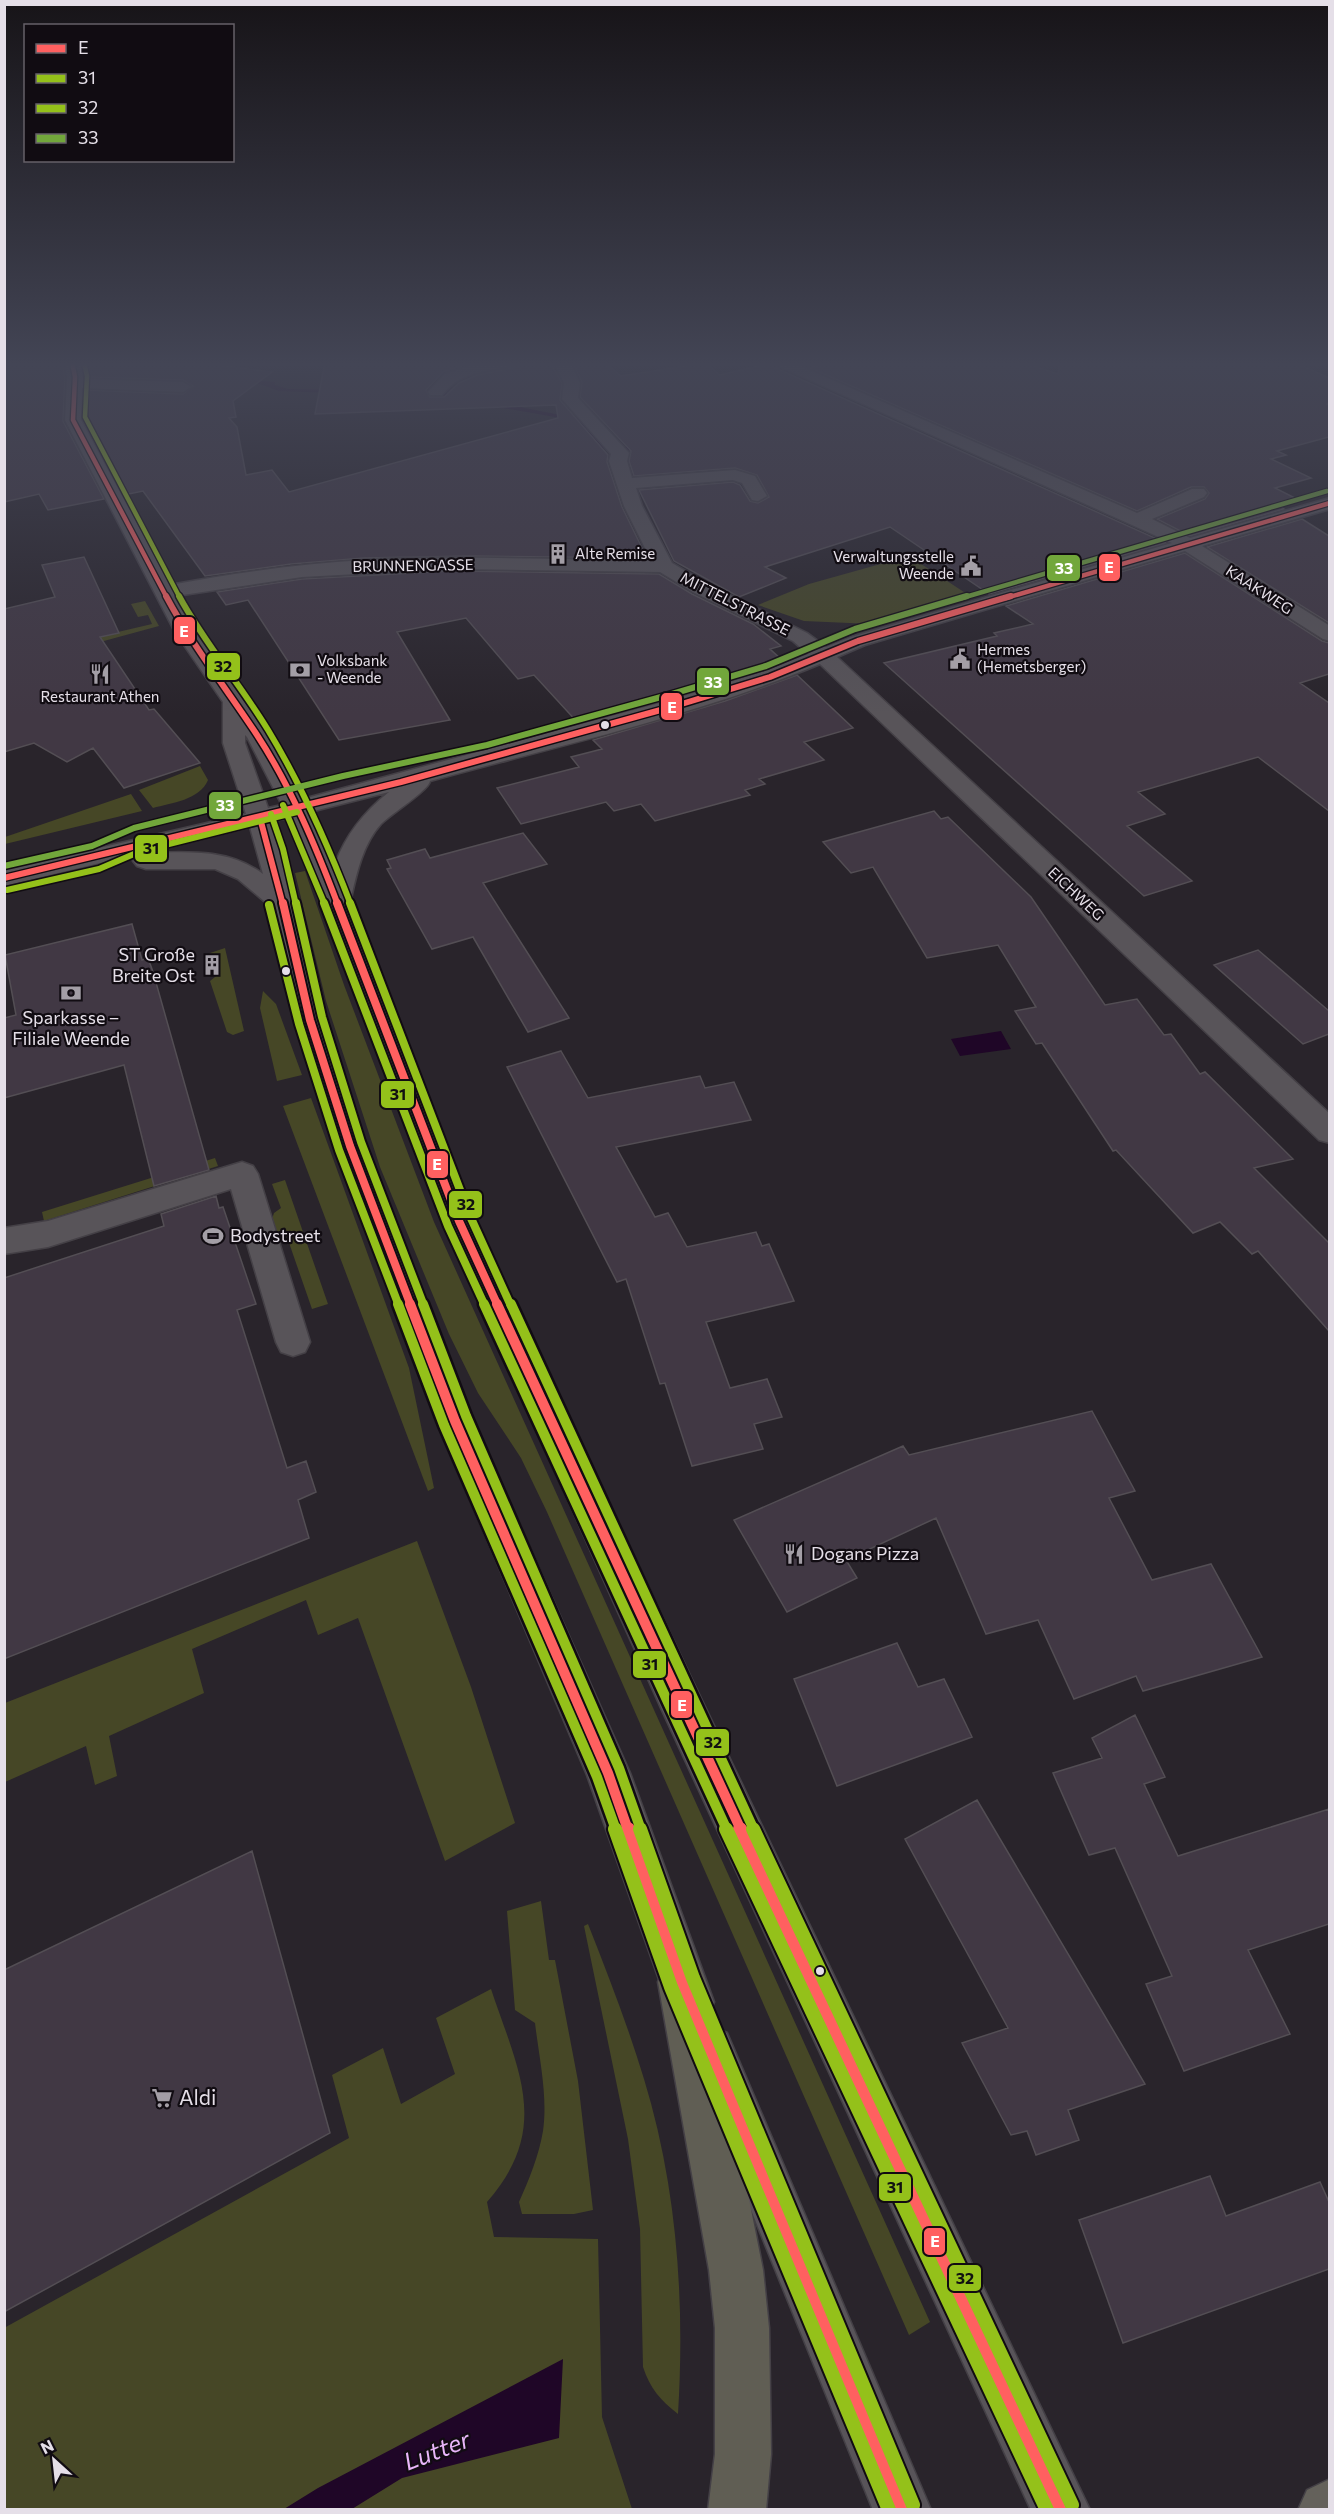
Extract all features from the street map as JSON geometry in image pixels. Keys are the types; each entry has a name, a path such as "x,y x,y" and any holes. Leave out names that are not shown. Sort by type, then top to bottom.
{"highway":[{"path":"682,1982 736,2270 742,2328 743,2454 737,2510"}],"street":[{"path":"105,479 185,632 258,737 296,804 337,903 459,1221 677,1695 1061,2510"},
{"name":"MITTELSTRASSE","path":"624,479 650,542 664,566 700,588 800,637 823,655"},
{"path":"626,484 683,479"},
{"path":"747,479 758,496"},
{"name":"KAAKWEG","path":"1046,479 1138,519 1188,545 1329,635"},
{"path":"1138,519 1198,493"},
{"path":"4,878 447,768 743,686 890,631 1329,503"},
{"name":"BRUNNENGASSE","path":"164,592 243,577 357,567 664,566"},
{"name":"EICHWEG","path":"823,655 1329,1132"},
{"path":"233,703 234,743 271,852 310,1020 350,1146 455,1420 608,1773 682,1982 902,2510"},
{"path":"337,903 348,855 366,826 398,796 447,768"},
{"path":"96,857 125,861 219,860 246,872 281,902"},
{"path":"4,1241 48,1234 242,1174 293,1342"}],"green space":[{"path":"909,556 970,596 872,624 804,621 758,605 809,584"},
{"path":"145,601 159,626 34,660 88,639 152,624 148,615 138,617 131,604"},
{"path":"200,766 208,780 199,792 184,800 153,808 139,790"},
{"path":"131,794 142,811 5,844 5,837"},
{"path":"305,871 344,985 434,1222 930,2322 909,2335 547,1512 521,1458 478,1393 449,1334 380,1167 326,1001 295,873"},
{"path":"225,948 244,1031 233,1035 227,1032 210,981 220,973 214,958 205,959 210,953"},
{"path":"263,991 276,1004 302,1075 277,1081 260,1008"},
{"path":"311,1098 409,1368 434,1488 428,1491 283,1106"},
{"path":"215,1158 218,1166 44,1221 42,1212"},
{"path":"285,1180 328,1304 312,1309 287,1237 278,1234 272,1219 274,1213 281,1208 272,1184"},
{"path":"417,1541 471,1687 515,1823 445,1861 358,1618 318,1635 306,1600 192,1649 204,1693 109,1736 117,1776 95,1785 86,1746 5,1782 5,1703"},
{"path":"541,1901 549,1960 555,1960 578,2081 593,2210 574,2214 522,2214 519,2202 539,2149 543,2131 544,2105 535,2023 515,2010 507,1911"},
{"path":"588,1924 638,2059 664,2161 676,2245 679,2287 678,2414 656,2393 643,2367 640,2229 628,2139 584,1926"},
{"path":"491,1989 519,2072 524,2123 519,2149 507,2175 487,2202 494,2237 598,2239 602,2417 632,2509 5,2509 4,2328 349,2138 332,2075 383,2048 401,2104 455,2074 436,2018"}],"water":[{"path":"1001,1031 1011,1049 960,1056 951,1039"},
{"name":"Lutter","path":"563,2359 559,2438 402,2478 352,2509 284,2509 318,2488"}],"building":[{"path":"4,479 94,479 104,499 48,510 39,494 4,502"},
{"path":"116,479 279,479 289,492 335,479 613,479 622,507 647,558 472,556 364,558 291,564 205,576 143,491 124,495"},
{"path":"759,479 1024,479 1166,543 989,594 890,527 765,567 786,578 739,597 674,561 639,490 733,482 740,485 750,501 758,503 769,497"},
{"path":"1065,479 1306,479 1275,488 1295,498 1275,503 1284,509 1190,536 1157,519 1205,499 1209,493 1204,487 1191,487 1137,511"},
{"path":"1302,519 1329,536 1329,623 1207,547"},
{"path":"1185,553 1322,641 1329,643 1329,674 1300,683 1329,703 1329,811 1258,757 1138,792 1165,814 1127,826 1192,881 1144,896 884,663 997,636 994,633 1033,624 1006,606"},
{"path":"84,557 119,633 100,637 149,710 154,709 200,763 124,788 93,748 67,762 34,743 4,752 4,609 55,597 42,565"},
{"path":"450,571 659,574 692,594 753,624 781,646 770,649 783,661 666,699 578,723 534,675 518,679 466,618 397,632 450,720 339,740 248,600 226,605 217,592 302,579"},
{"path":"797,675 853,728 804,742 824,760 759,779 765,784 745,790 750,795 655,821 641,804 614,811 606,802 521,824 497,788 579,767 571,757 602,749 593,740 725,701"},
{"path":"934,811 941,819 948,817 1031,897 1105,1005 1137,999 1164,1035 1171,1034 1200,1074 1205,1072 1293,1159 1254,1168 1329,1243 1329,1331 1258,1251 1252,1254 1220,1222 1193,1233 1116,1150 1113,1151 1042,1043 1036,1044 1015,1011 1036,1007 998,945 927,958 873,867 851,873 823,842"},
{"path":"523,833 547,864 483,883 569,1018 528,1032 473,937 432,949 387,869 391,868 387,860 425,849 430,858"},
{"path":"132,924 142,960 148,958 153,972 209,1170 154,1186 124,1065 4,1098 4,1018 16,1015 5,955"},
{"path":"1258,950 1329,1011 1329,1034 1303,1044 1214,965"},
{"path":"561,1051 588,1098 700,1076 705,1088 734,1082 751,1120 616,1147 655,1217 668,1213 687,1247 756,1232 762,1246 769,1244 794,1301 706,1322 730,1388 767,1379 782,1417 754,1424 763,1449 692,1466 665,1383 660,1384 626,1279 617,1282 507,1067"},
{"path":"216,1196 219,1208 223,1207 256,1304 237,1310 287,1468 306,1461 316,1492 298,1500 309,1538 4,1659 4,1278 164,1226 161,1214"},
{"path":"1092,1411 1135,1491 1109,1498 1152,1580 1211,1564 1262,1657 1143,1691 1136,1676 1074,1699 1038,1620 986,1634 936,1518 846,1560 857,1578 787,1612 734,1520 903,1446 909,1455"},
{"path":"897,1643 918,1687 944,1679 972,1737 837,1786 794,1679"},
{"path":"1135,1715 1165,1777 1144,1784 1178,1856 1329,1809 1329,1924 1248,1950 1290,2034 1184,2071 1146,1984 1172,1976 1115,1848 1089,1855 1053,1773 1102,1758 1092,1738"},
{"path":"977,1800 1145,2084 1068,2110 1079,2140 1036,2155 1027,2131 1011,2135 962,2043 1008,2028 905,1839"},
{"name":"Aldi","path":"252,1851 330,2133 4,2312 4,1970"},
{"path":"1210,2176 1226,2216 1320,2182 1329,2202 1329,2269 1123,2343 1079,2220"}],"transit line":[{"name":"E","path":"104,479 185,632 258,737 314,843 459,1221 677,1695 1061,2510"},
{"name":"32","path":"118,479 195,626 268,730 325,837 470,1216 688,1690 1072,2505"},
{"name":"33","path":"4,866 92,846 134,828 343,776 487,745 672,694 766,666 855,629 1327,491"},
{"name":"E","path":"4,878 401,782 675,706 770,677 858,641 1330,503"},
{"name":"31","path":"283,805 303,848 448,1226 666,1700 1047,2510"},
{"name":"31","path":"7,890 99,869 141,851 297,812"},
{"name":"32","path":"271,814 283,849 322,1017 361,1142 466,1416 619,1768 693,1978 913,2505"},
{"name":"E","path":"260,818 271,852 310,1020 350,1146 455,1421 608,1773 682,1982 902,2510"},
{"name":"31","path":"269,905 299,1024 339,1150 444,1425 597,1777 671,1987 889,2510"}],"place":[{"name":"Alte Remise","path":"558,554"},
{"name":"Verwaltungsstelle Weende","path":"971,566"},
{"name":"Hermes (Hemetsberger)","path":"960,659"},
{"name":"Volksbank - Weende","path":"300,670"},
{"name":"Restaurant Athen","path":"100,674"},
{"name":"ST Große Breite Ost","path":"212,965"},
{"name":"Sparkasse – Filiale Weende","path":"71,993"},
{"name":"Bodystreet","path":"213,1236"},
{"name":"Dogans Pizza","path":"794,1554"},
{"name":"Aldi","path":"162,2098"}]}
